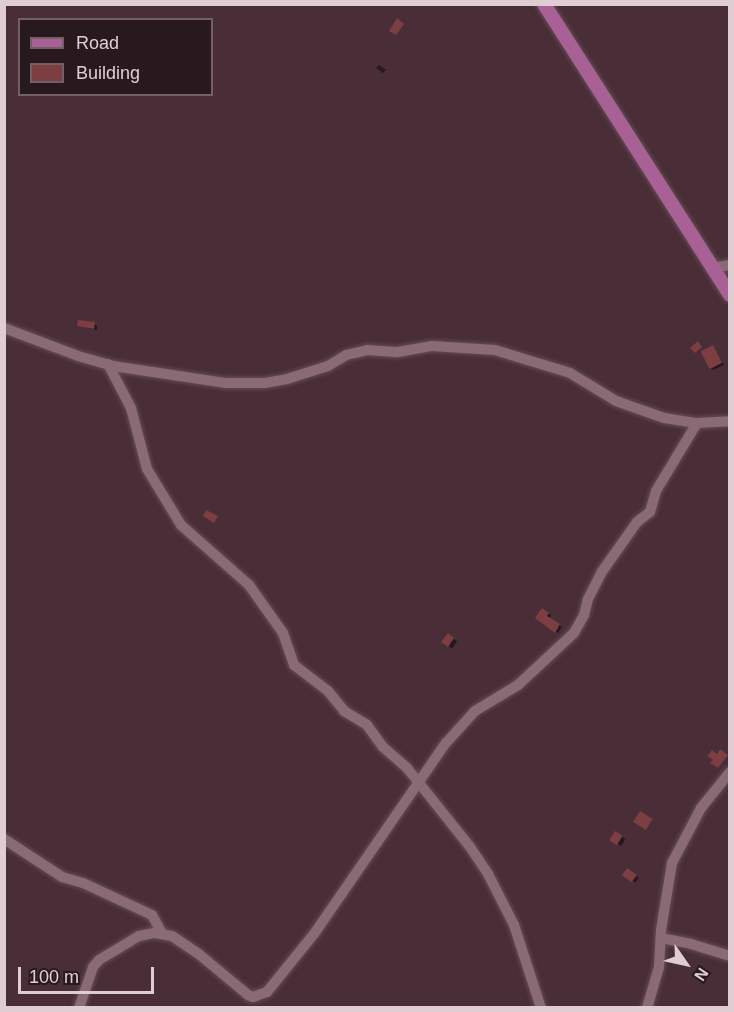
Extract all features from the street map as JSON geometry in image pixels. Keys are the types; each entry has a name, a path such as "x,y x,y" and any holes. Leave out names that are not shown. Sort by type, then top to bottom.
{"main road":[{"path":"544,4 729,295"}],"street":[{"path":"711,268 729,265"},
{"path":"4,328 78,356 108,364 209,382 246,384 287,379 309,373 346,355 367,350 398,352 432,346 495,350 570,373 616,401 664,418 697,423 729,421"},
{"path":"108,364 131,408 147,469 176,519 187,533 249,585 268,608 283,633 294,665 328,691 344,711 367,725 383,747 407,768 442,809 493,882 514,925 541,1008"},
{"path":"79,1008 93,967 99,960 139,936 162,933 172,936 200,955 256,1002 273,987 314,934 417,782 475,711 518,685 574,633 601,573 638,522 650,512 656,490 697,423"},
{"path":"647,1008 659,967 672,862 701,808 729,772"},
{"path":"4,839 62,877 83,883 152,915 162,933"},
{"path":"661,938 691,944 729,956"}],"building":[{"path":"397,18 404,24 396,35 389,31"},
{"path":"78,320 95,322 94,329 77,326"},
{"path":"698,341 702,347 695,353 690,348"},
{"path":"713,345 722,363 710,369 701,351"},
{"path":"206,510 218,516 214,523 203,516"},
{"path":"542,608 549,613 547,616 560,624 555,633 535,618"},
{"path":"448,633 454,638 448,647 441,642"},
{"path":"720,749 728,755 718,768 710,763 713,760 707,756 712,750 717,754"},
{"path":"640,811 653,819 646,830 633,822"},
{"path":"615,831 623,836 617,845 609,840"},
{"path":"627,868 637,875 632,882 622,875"}]}
